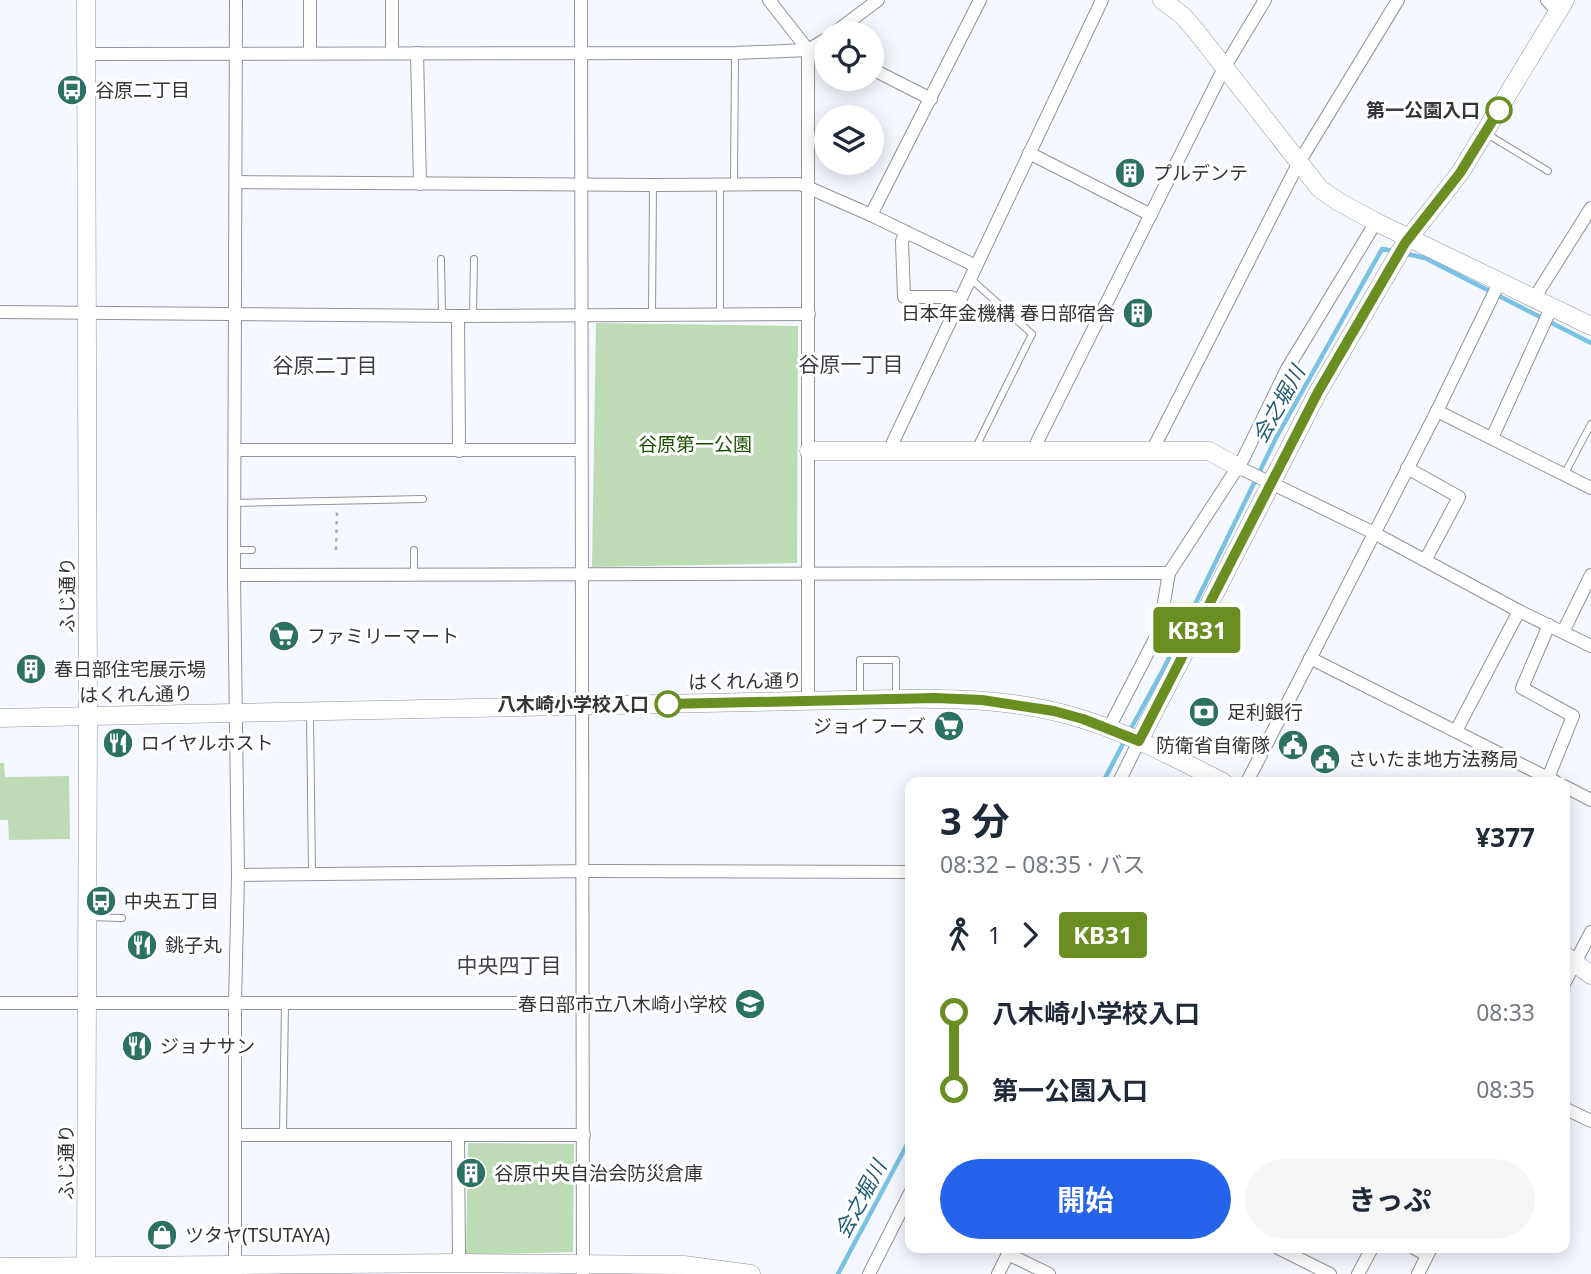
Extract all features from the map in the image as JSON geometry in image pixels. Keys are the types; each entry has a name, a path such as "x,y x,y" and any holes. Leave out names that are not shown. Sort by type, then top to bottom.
{"street":[{"name":"ふじ通り","path":"86,0 86,1270"},
{"path":"235,1270 238,875 234,575 236,0"},
{"path":"310,0 310,53"},
{"path":"391,0 392,53"},
{"path":"582,0 583,1269"},
{"path":"769,0 807,50 808,701"},
{"path":"850,21 878,0"},
{"path":"871,215 980,0"},
{"path":"892,450 893,442 1102,0"},
{"path":"1162,0 1183,16 1320,189 1376,222 1404,245 1496,291 1535,297 1591,326"},
{"path":"1035,450 1224,68 1265,0"},
{"path":"1152,451 1298,164 1398,0"},
{"path":"1121,777 1137,740 1268,482 1318,392 1404,245 1460,173 1485,133 1557,4"},
{"path":"86,54 735,53 807,50 814,47"},
{"path":"417,53 420,184"},
{"path":"884,75 931,99"},
{"path":"1029,153 1151,215"},
{"path":"236,182 653,186 734,183 809,186 906,232 973,272"},
{"path":"1535,297 1591,208"},
{"path":"1113,730 1159,631 1169,573 1243,470 1287,369 1376,222"},
{"path":"906,232 902,241 904,297 951,297 960,302"},
{"path":"1250,777 1496,291"},
{"path":"1492,438 1552,306"},
{"path":"0,312 442,316 809,314"},
{"path":"458,316 459,451"},
{"path":"1437,411 1591,488"},
{"path":"236,450 581,450"},
{"path":"809,451 1209,452 1426,559 1519,611 1591,646"},
{"path":"1406,468 1459,497 1426,559"},
{"path":"234,575 1169,573"},
{"path":"1563,632 1591,575"},
{"path":"1456,731 1519,611"},
{"path":"1549,625 1522,688 1573,716 1553,777"},
{"path":"1310,658 1546,777"},
{"name":"はくれん通り","path":"0,718 959,699 1021,704 1073,716 1137,740 1213,777"},
{"path":"1570,789 1591,800"},
{"path":"238,875 581,871 905,872"},
{"path":"1591,932 1570,959 1591,975"},
{"path":"0,1003 584,1003"},
{"path":"1570,1111 1591,1121"},
{"path":"236,1135 584,1135"},
{"path":"458,1135 459,1264"},
{"path":"869,1274 905,1203"},
{"path":"998,1274 1009,1253"},
{"path":"1013,1253 1049,1274"},
{"path":"1299,1253 1330,1274"},
{"path":"1358,1274 1369,1253"},
{"path":"1418,1274 1428,1253"},
{"path":"0,1267 235,1270 459,1264 583,1269 684,1265 751,1274"}],"lane":[{"path":"734,183 735,53"},
{"path":"1485,133 1548,171"},
{"path":"720,184 720,313"},
{"path":"652,314 653,186"},
{"path":"442,259 442,316"},
{"path":"473,316 474,259"},
{"path":"973,272 1032,334 978,443 978,450"},
{"path":"1564,475 1591,425"},
{"path":"235,503 423,499"},
{"path":"235,550 252,550"},
{"path":"414,550 414,575"},
{"path":"860,699 860,660 896,660 897,699"},
{"path":"310,712 312,874"},
{"path":"87,917 122,918"},
{"path":"284,1135 285,1003"}],"path":[{"path":"337,501 337,550"}],"green space":[{"name":"谷原第一公園","path":"596,323 798,326 797,563 592,567"},
{"path":"0,763 4,763 5,777 69,776 70,839 9,840 8,820 0,820"},
{"path":"468,1143 574,1144 573,1252 466,1255"}],"waterway":[{"name":"会之堀川","path":"1129,732 1164,668 1276,438 1382,249 1394,251"},
{"name":"会之堀川","path":"1403,253 1425,258 1591,343"},
{"name":"会之堀川","path":"1106,777 1125,740"},
{"name":"会之堀川","path":"838,1274 905,1148"}],"bus line":[{"name":"KB31","path":"668,704 935,698 982,700 1054,711 1083,719 1139,741 1318,392 1405,243 1460,173 1499,110"}],"place":[{"name":"谷原二丁目","path":"72,90"},
{"name":"第一公園入口","path":"1499,110"},
{"name":"プルデンテ","path":"1130,173"},
{"name":"日本年金機構 春日部宿舎","path":"1138,313"},
{"name":"ファミリーマート","path":"284,636"},
{"name":"春日部住宅展示場","path":"31,669"},
{"name":"八木崎小学校入口","path":"668,704"},
{"name":"足利銀行","path":"1204,712"},
{"name":"ジョイフーズ","path":"949,726"},
{"name":"ロイヤルホスト","path":"118,743"},
{"name":"防衛省自衛隊","path":"1293,745"},
{"name":"さいたま地方法務局","path":"1325,759"},
{"name":"中央五丁目","path":"101,901"},
{"name":"銚子丸","path":"142,945"},
{"name":"春日部市立八木崎小学校","path":"750,1004"},
{"name":"ジョナサン","path":"137,1046"},
{"name":"谷原中央自治会防災倉庫","path":"471,1173"},
{"name":"ツタヤ(TSUTAYA)","path":"162,1235"}],"district":[{"name":"谷原一丁目","path":"851,364"},
{"name":"谷原二丁目","path":"325,365"},
{"name":"中央四丁目","path":"509,965"}]}
